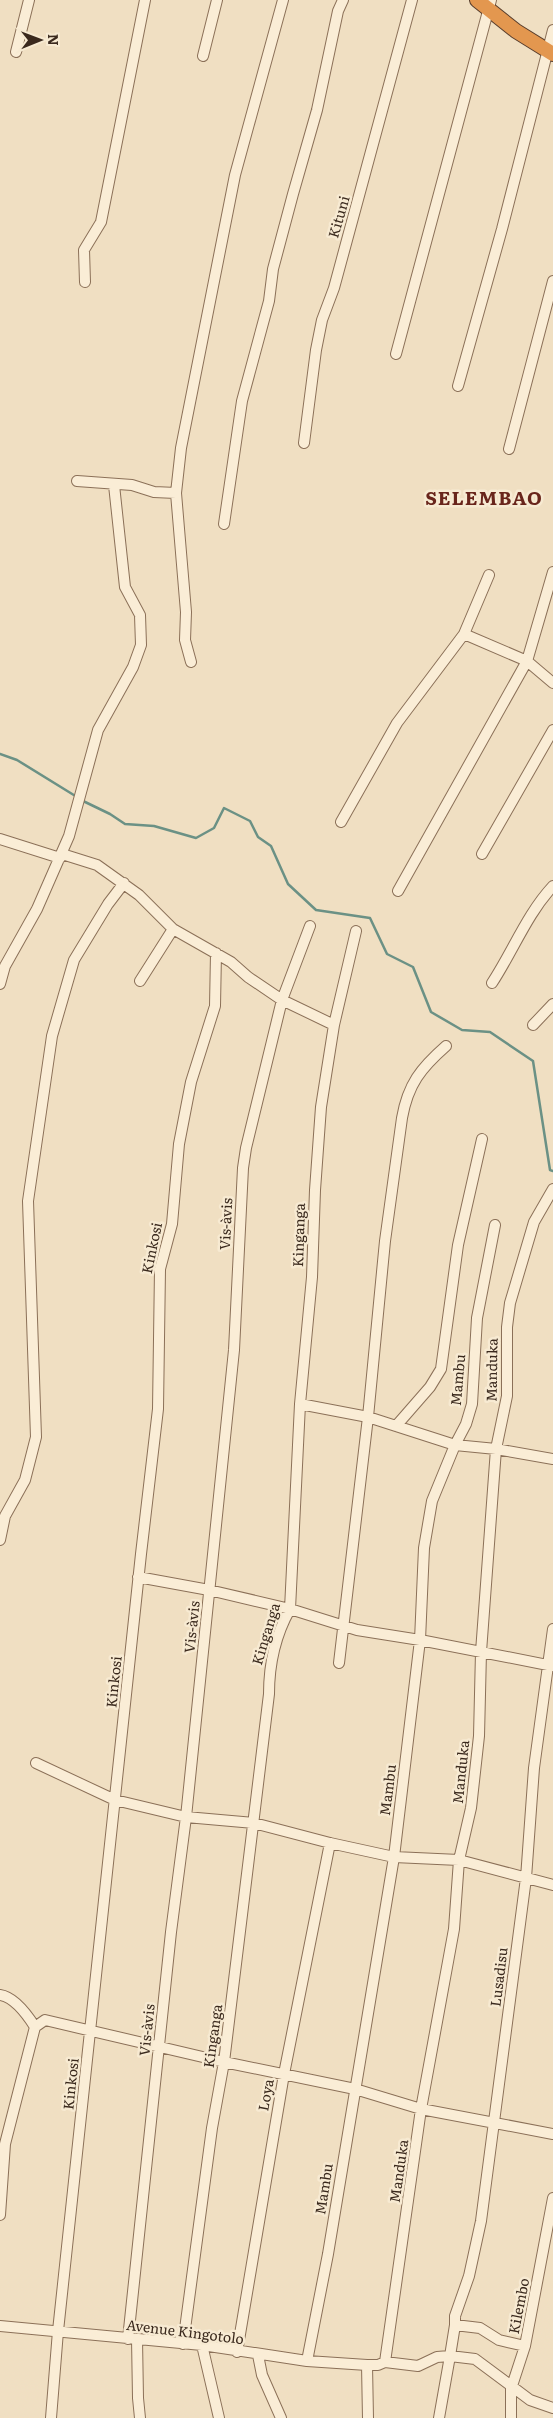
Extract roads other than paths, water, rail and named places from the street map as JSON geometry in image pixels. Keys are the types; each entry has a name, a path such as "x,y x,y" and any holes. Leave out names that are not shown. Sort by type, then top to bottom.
{"highway":[{"path":"477,0 490,5 550,53"}],"street":[{"path":"16,52 28,0"},
{"path":"86,282 84,250 101,222 145,0"},
{"path":"203,56 217,0"},
{"path":"191,662 186,640 186,612 176,493 180,448 235,175 283,0"},
{"path":"224,524 242,401 269,301 273,270 290,204 317,110 338,11 344,0"},
{"name":"Kituni","path":"304,443 316,350 322,320 336,279 412,0"},
{"path":"396,354 490,5"},
{"path":"458,386 550,53 553,30"},
{"path":"509,449 553,281"},
{"path":"77,481 132,485 154,492 176,493"},
{"path":"0,984 5,966 36,909 61,856 69,836 98,730 133,667 141,645 140,615 125,587 114,485"},
{"path":"398,891 527,661 553,572"},
{"path":"341,822 397,723 464,634 489,574"},
{"path":"464,634 527,661 553,683"},
{"path":"482,854 553,730"},
{"path":"0,839 97,865 124,883 173,929 216,953 282,1000 334,1024"},
{"path":"0,1540 5,1516 25,1480 36,1436 28,1201 52,1036 74,960 108,904 124,883"},
{"path":"492,983 510,956 525,925 553,886"},
{"name":"Vis-àvis","path":"140,2418 132,2339 159,2046 186,1818 234,1350 243,1168 282,1000 310,926"},
{"path":"140,981 173,929"},
{"name":"Kinganga","path":"183,2344 212,2128 224,2062 254,1823 268,1679 281,1629 290,1609 300,1404 312,1276 315,1190 322,1107 334,1024 356,931"},
{"name":"Kinkosi","path":"52,2418 58,2331 138,1577 158,1409 160,1270 173,1217 179,1144 191,1082 216,1006 216,953"},
{"path":"533,1025 553,1004"},
{"path":"339,1663 351,1548 368,1417 385,1241 404,1104 419,1072 446,1046"},
{"path":"396,1426 430,1388 440,1369 460,1237 482,1138"},
{"name":"Manduka","path":"385,2362 422,2109 454,1929 459,1860 471,1808 477,1754 482,1682 481,1652 496,1449 507,1396 507,1328 510,1303 534,1222 553,1189"},
{"name":"Mambu","path":"307,2361 328,2254 394,1858 420,1640 424,1548 432,1501 454,1445 466,1424 472,1404 477,1318 495,1225"},
{"path":"300,1404 368,1417 454,1445 496,1449 553,1459"},
{"path":"138,1577 209,1590 290,1609 344,1626 551,1666"},
{"name":"Lusadisu","path":"450,2356 456,2316 469,2276 481,2221 526,1878 534,1768 551,1666 553,1629"},
{"path":"36,1763 115,1800 186,1818 254,1823 394,1858 459,1860 553,1885"},
{"name":"Loya","path":"237,2352 284,2074 330,1843"},
{"path":"0,1995 5,1996 18,2006 35,2027"},
{"path":"0,2215 4,2144 35,2027 45,2020 91,2029 224,2062 355,2088 422,2109 553,2134"},
{"name":"Kilembo","path":"511,2418 511,2386 525,2346 553,2198"},
{"path":"455,2325 480,2328 499,2340 525,2346"},
{"name":"Avenue Kingotolo","path":"0,2326 202,2345 258,2355 367,2366 378,2366 385,2362 418,2366 437,2357 450,2356"},
{"path":"202,2345 219,2418"},
{"path":"258,2355 262,2375 281,2418"},
{"path":"439,2418 450,2356 475,2359 530,2400 553,2408"},
{"path":"367,2366 368,2418"}],"waterway":[{"path":"0,754 17,760 77,797"},
{"path":"81,800 110,814 125,824 154,826 196,838 214,828 224,808 250,821 258,837 271,846 288,884 316,910 370,918 387,954 413,967 431,1012 462,1030 490,1032 533,1061 550,1170 553,1171"}],"district":[{"name":"SELEMBAO","path":"484,498"}]}
